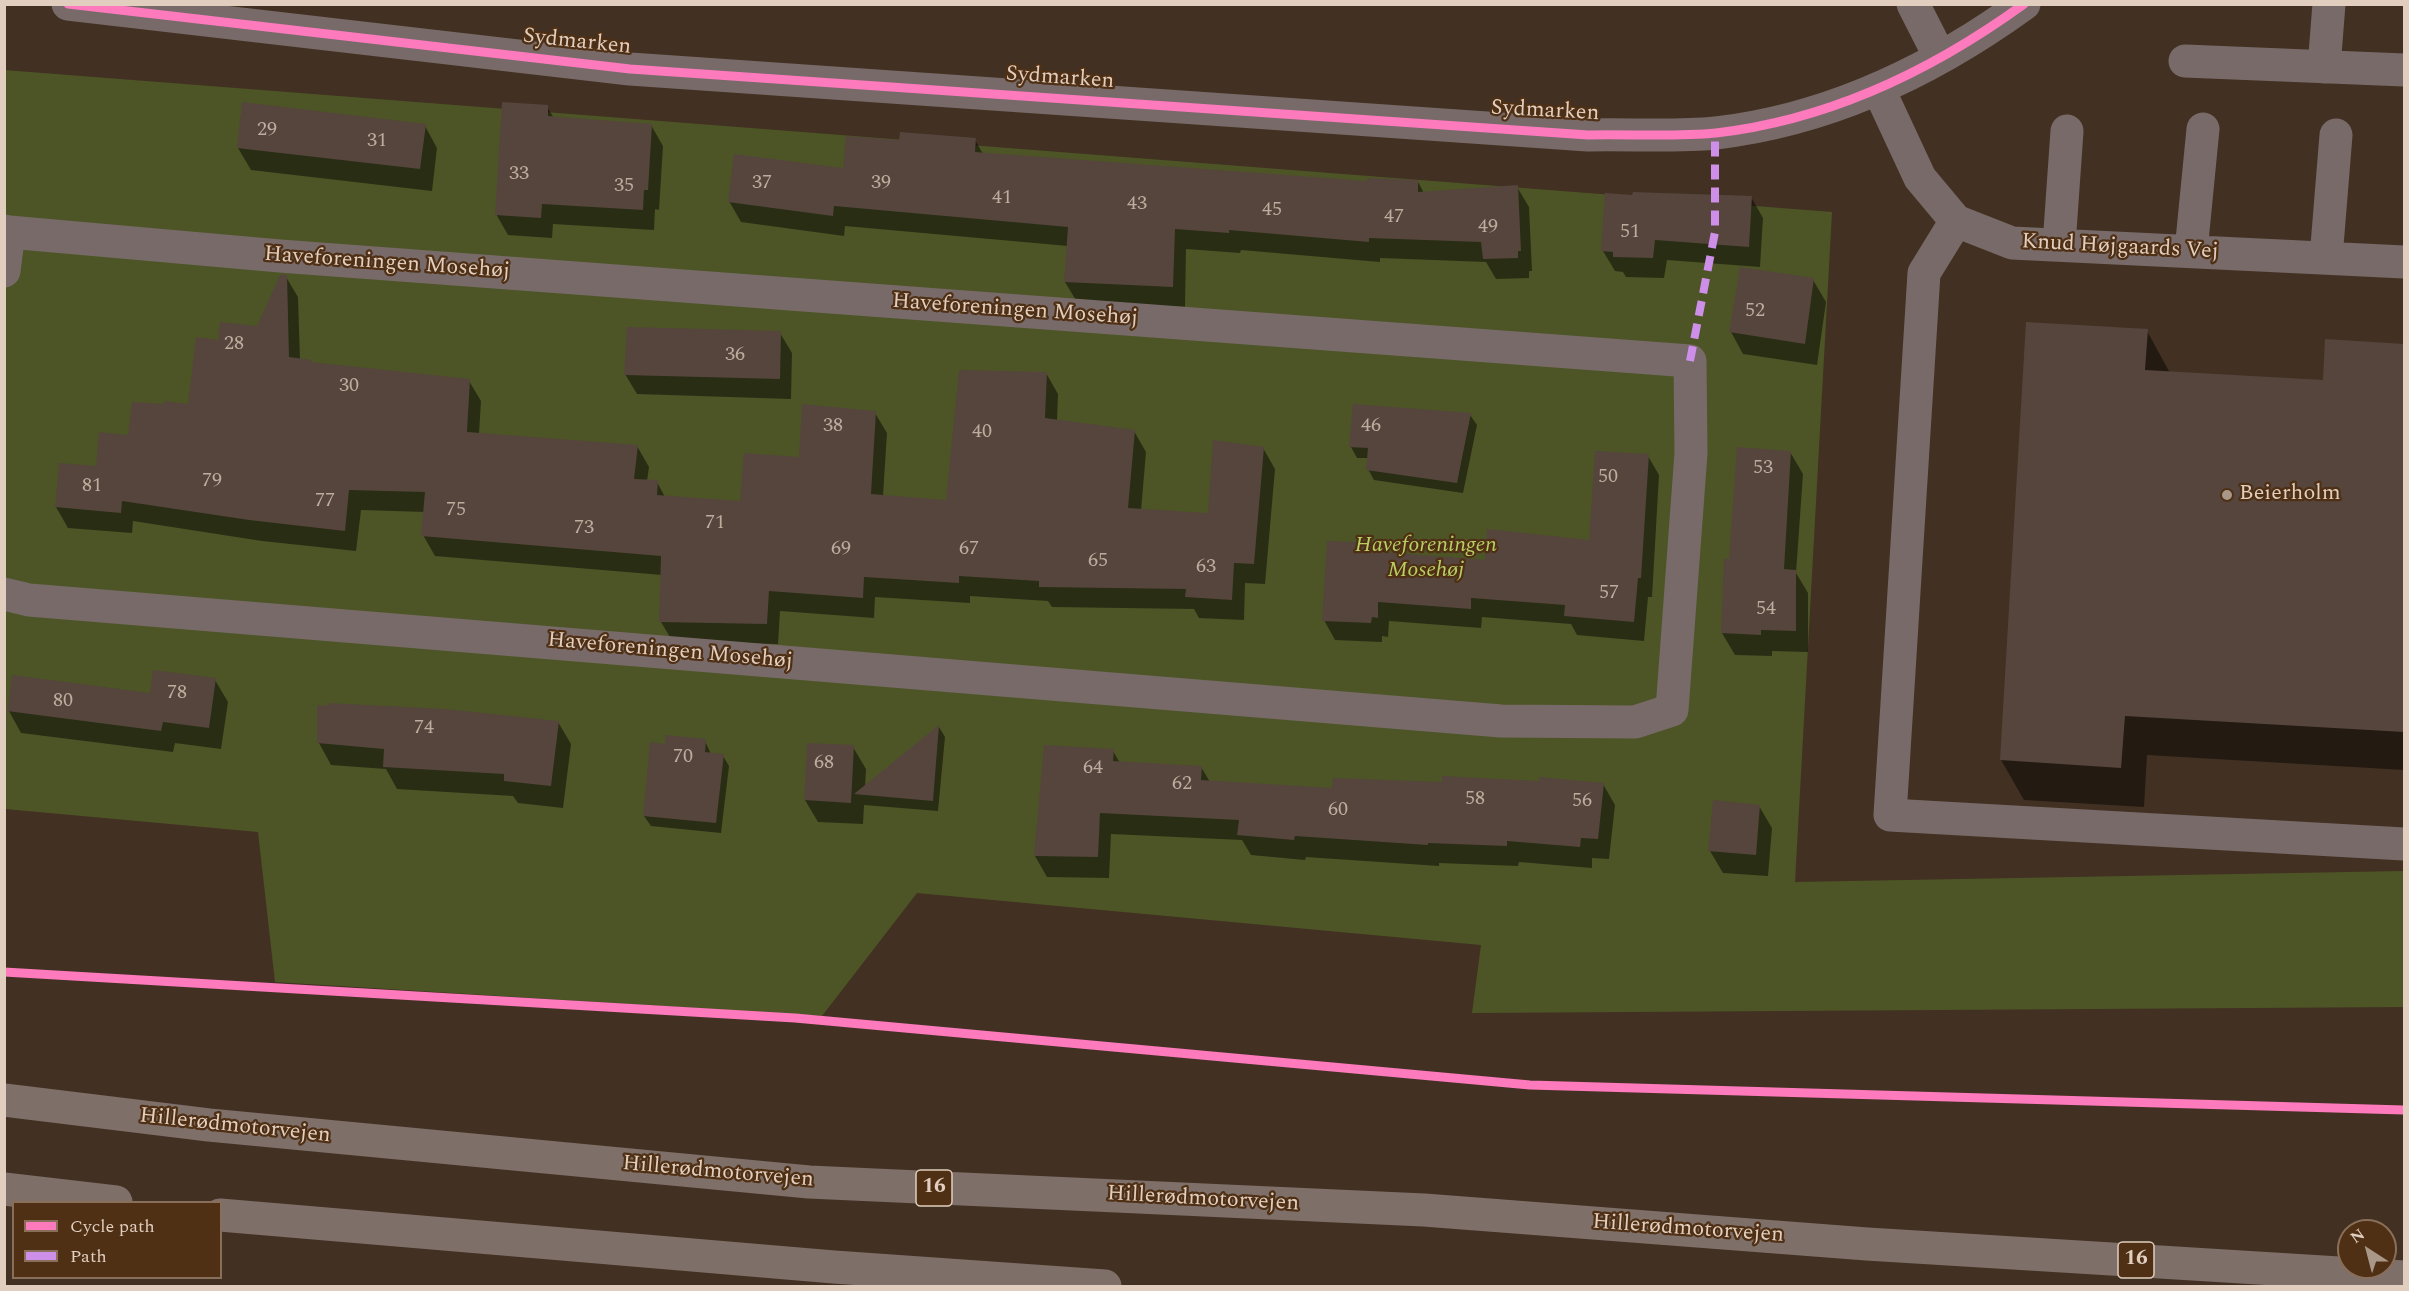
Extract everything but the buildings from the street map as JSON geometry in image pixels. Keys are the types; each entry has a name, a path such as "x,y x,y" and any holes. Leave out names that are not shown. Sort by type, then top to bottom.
{"highway":[{"name":"Hillerødmotorvejen","path":"4,1100 209,1125 809,1182 1424,1210 1867,1244 2404,1276"},
{"path":"4,1189 100,1201"},
{"path":"222,1215 834,1268 1105,1287"},
{"path":"1867,1244 2337,1255"}],"street":[{"name":"Sydmarken","path":"68,4 630,69 1588,135 1715,133 1797,117 1879,90 1984,33 2024,4"},
{"path":"1912,4 1940,57"},
{"path":"2324,67 2329,4"},
{"path":"2185,61 2404,70"},
{"name":"Knud Højgaards Vej","path":"1879,90 1920,178 1956,221 2012,243 2404,262"},
{"path":"2191,251 2203,129"},
{"path":"2059,245 2067,131"},
{"path":"2326,258 2336,135"},
{"path":"1956,221 1924,273 1890,815 2404,844"},
{"name":"Haveforeningen Mosehøj","path":"4,271 7,231 280,256 1690,360 1691,453 1672,710 1635,722 1501,721 29,600 4,594"}],"green space":[{"name":"Haveforeningen Mosehøj","path":"4,70 1832,212 1795,882 2404,871 2404,1007 1472,1013 1481,945 917,893 822,1016 275,982 258,832 5,809"}],"marked path":[{"path":"1690,361 1715,232 1715,133"}],"cycle path":[{"path":"68,4 630,69 1588,135 1716,133 1799,117 1839,104 1916,70 1953,50 2024,4"},
{"path":"4,972 795,1018 1530,1085 2404,1110"}],"place":[{"name":"Beierholm","path":"2227,495"}]}
